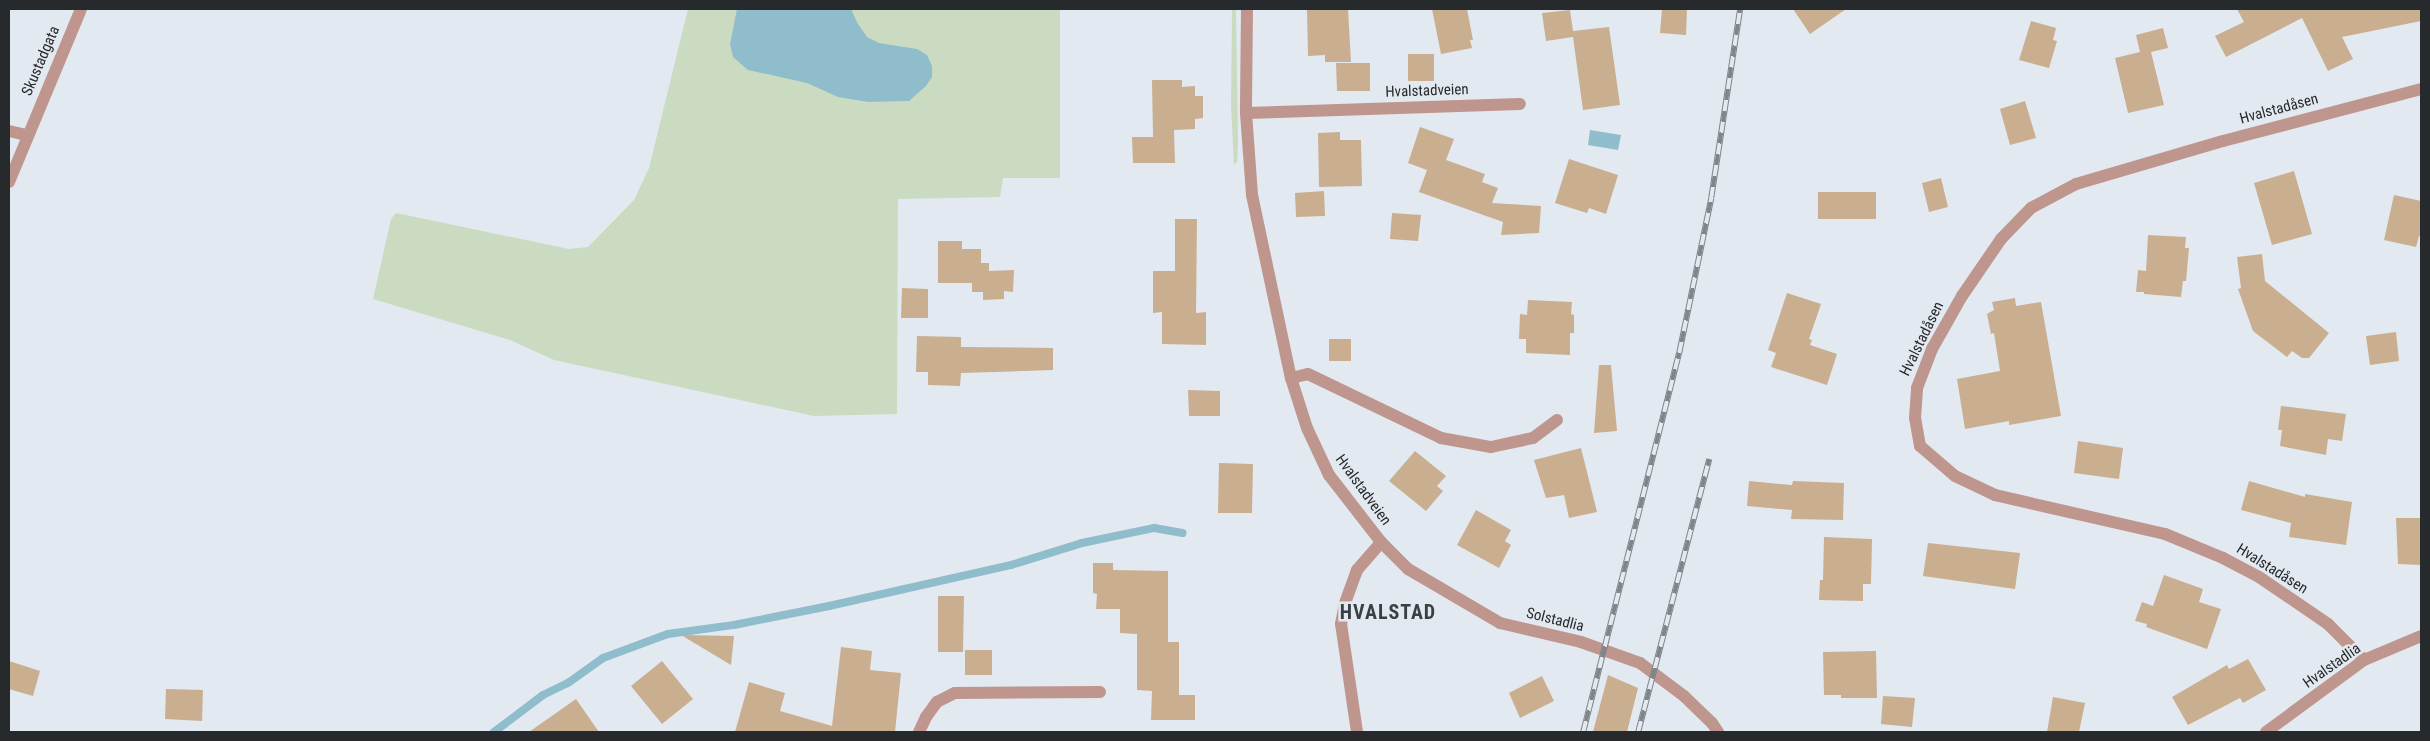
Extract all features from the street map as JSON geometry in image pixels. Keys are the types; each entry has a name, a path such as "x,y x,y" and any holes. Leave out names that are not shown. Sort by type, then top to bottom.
{"street":[{"name":"Skustadgata","path":"9,182 80,9"},
{"name":"Hvalstadveien","path":"1247,9 1246,113 1252,194 1291,378 1306,428 1329,474 1381,542 1357,570 1345,603 1340,624 1357,732"},
{"name":"Hvalstadåsen","path":"2364,660 2328,624 2258,577 2223,558 2165,534 1995,495 1955,476 1920,446 1915,418 1917,388 1932,349 1962,296 2000,238 2031,208 2076,184 2222,141 2421,89"},
{"name":"Hvalstadveien","path":"1246,113 1520,104"},
{"path":"9,130 27,136"},
{"path":"1291,378 1308,374 1441,438 1491,447 1533,438 1557,420"},
{"name":"Solstadlia","path":"1381,542 1408,569 1500,623 1581,642 1640,663 1684,696 1712,723 1718,732"},
{"name":"Hvalstadlia","path":"2266,732 2364,660 2421,636"},
{"path":"919,732 926,717 937,702 954,693 1100,692"}],"green space":[{"path":"688,9 1060,9 1060,178 1003,178 1000,197 898,199 897,414 814,416 554,360 510,340 373,299 391,219 396,213 569,249 588,247 634,200 649,168"},
{"path":"1232,9 1236,9 1238,142 1237,162 1234,165 1231,105"}],"water":[{"path":"737,9 851,9 867,37 879,43 917,49 927,55 932,66 932,77 926,86 909,101 868,102 838,97 807,83 748,70 733,57 730,44"},
{"path":"1590,130 1621,135 1618,150 1588,145"}],"building":[{"path":"1348,9 1351,62 1325,62 1325,55 1308,56 1307,10"},
{"path":"1432,9 1467,9 1473,40 1470,40 1472,48 1441,54"},
{"path":"1662,9 1687,9 1686,35 1660,33"},
{"path":"1793,9 1846,9 1810,34"},
{"path":"2237,9 2421,9 2421,21 2342,37 2353,59 2328,71 2302,18 2226,57 2215,36 2244,22"},
{"path":"1570,10 1573,31 1609,27 1620,105 1583,110 1573,37 1546,41 1542,13"},
{"path":"2031,21 2056,28 2053,40 2057,41 2049,68 2019,60"},
{"path":"2163,28 2168,48 2151,52 2164,105 2128,113 2115,58 2140,52 2136,35"},
{"path":"1408,54 1434,54 1434,81 1408,81"},
{"path":"1336,63 1370,63 1370,91 1337,91"},
{"path":"1152,80 1182,80 1182,87 1195,86 1195,96 1203,96 1203,118 1195,119 1195,129 1174,130 1175,163 1133,163 1132,137 1153,137"},
{"path":"2025,101 2036,138 2010,145 2000,109"},
{"path":"1420,127 1454,139 1446,160 1485,174 1482,182 1498,188 1492,203 1541,206 1539,233 1501,235 1503,222 1419,192 1427,170 1408,163"},
{"path":"1340,132 1340,140 1361,140 1362,186 1319,187 1318,133"},
{"path":"1569,159 1618,175 1606,214 1589,208 1587,213 1555,203"},
{"path":"2294,171 2312,234 2272,245 2254,183"},
{"path":"1941,178 1948,207 1929,212 1922,183"},
{"path":"1324,191 1325,216 1296,217 1295,193"},
{"path":"1818,192 1876,192 1876,219 1818,219"},
{"path":"2394,195 2421,201 2421,236 2419,236 2416,247 2384,240"},
{"path":"1392,213 1421,215 1418,241 1390,239"},
{"path":"1175,219 1197,219 1196,313 1206,312 1206,345 1162,344 1162,312 1153,313 1153,271 1175,271"},
{"path":"2148,235 2186,237 2185,248 2189,248 2186,281 2183,281 2181,297 2136,292 2138,270 2146,271"},
{"path":"938,241 962,241 962,249 981,249 981,263 989,263 989,271 1014,270 1013,292 1004,291 1004,299 983,300 983,292 972,292 972,283 938,283"},
{"path":"2262,254 2265,281 2329,333 2309,358 2302,358 2292,351 2287,357 2253,331 2238,289 2241,288 2237,257"},
{"path":"902,288 928,289 928,318 901,318"},
{"path":"1787,293 1821,304 1809,339 1812,340 1810,345 1837,354 1827,385 1771,367 1776,353 1768,350"},
{"path":"2015,298 2016,306 2041,302 2061,416 2009,425 2009,421 1965,429 1957,379 2000,371 1994,333 1991,334 1987,314 1994,310 1992,302"},
{"path":"1528,300 1572,302 1571,314 1574,315 1574,333 1570,333 1570,355 1526,353 1526,339 1519,339 1520,314 1527,315"},
{"path":"2396,332 2399,361 2370,365 2366,336"},
{"path":"917,336 961,337 961,347 1053,348 1053,370 961,373 960,386 928,385 928,372 916,372"},
{"path":"1329,339 1351,339 1351,361 1329,361"},
{"path":"1599,365 1611,365 1617,431 1594,433"},
{"path":"1188,390 1220,391 1220,416 1189,416"},
{"path":"2281,406 2346,414 2342,441 2328,439 2326,455 2280,446 2282,430 2278,430"},
{"path":"2078,441 2123,448 2119,479 2074,473"},
{"path":"1581,448 1597,512 1569,518 1564,495 1546,498 1534,460"},
{"path":"1415,451 1446,476 1437,486 1443,491 1426,511 1389,481"},
{"path":"1219,463 1253,464 1252,513 1218,513"},
{"path":"1749,481 1792,485 1793,481 1844,483 1843,520 1791,519 1792,510 1747,506"},
{"path":"2249,481 2305,497 2305,494 2352,502 2346,545 2289,537 2291,523 2241,510"},
{"path":"1476,510 1511,530 1505,541 1511,545 1499,568 1457,545"},
{"path":"2396,518 2421,518 2421,565 2398,564"},
{"path":"1824,537 1872,539 1871,584 1863,584 1863,601 1819,600 1820,580 1823,580"},
{"path":"1928,543 2020,553 2015,589 1923,576"},
{"path":"1093,563 1113,563 1113,570 1168,571 1168,642 1179,642 1179,695 1195,695 1195,720 1151,720 1152,691 1137,690 1137,634 1120,633 1120,609 1096,609 1097,594 1093,593"},
{"path":"2164,575 2203,589 2199,602 2221,609 2207,649 2146,627 2147,624 2135,621 2142,602 2153,606"},
{"path":"938,596 964,596 963,652 938,652"},
{"path":"681,635 734,636 731,665"},
{"path":"841,647 872,651 870,670 901,673 895,732 735,732 749,682 785,693 780,711 832,726"},
{"path":"965,650 992,650 992,675 965,675"},
{"path":"1876,651 1877,698 1841,698 1841,695 1824,695 1823,652"},
{"path":"2248,659 2266,690 2243,703 2240,698 2188,725 2172,697 2227,665 2229,669"},
{"path":"9,661 40,671 33,696 9,689"},
{"path":"662,661 693,699 662,724 631,686"},
{"path":"1608,675 1638,688 1627,732 1593,732"},
{"path":"1542,676 1554,701 1520,718 1509,693"},
{"path":"166,689 203,690 202,721 165,719"},
{"path":"1883,696 1915,698 1912,727 1881,724"},
{"path":"2053,697 2085,703 2079,732 2047,732"},
{"path":"576,699 599,732 529,732"}],"waterway":[{"path":"494,732 543,695 568,683 603,658 668,634 734,625 829,606 1011,565 1082,543 1154,528 1183,533"}],"railway":[{"path":"1583,732 1679,353 1711,198 1740,9"},
{"path":"1638,732 1709,459"}],"district":[{"name":"HVALSTAD","path":"1388,612"}]}
